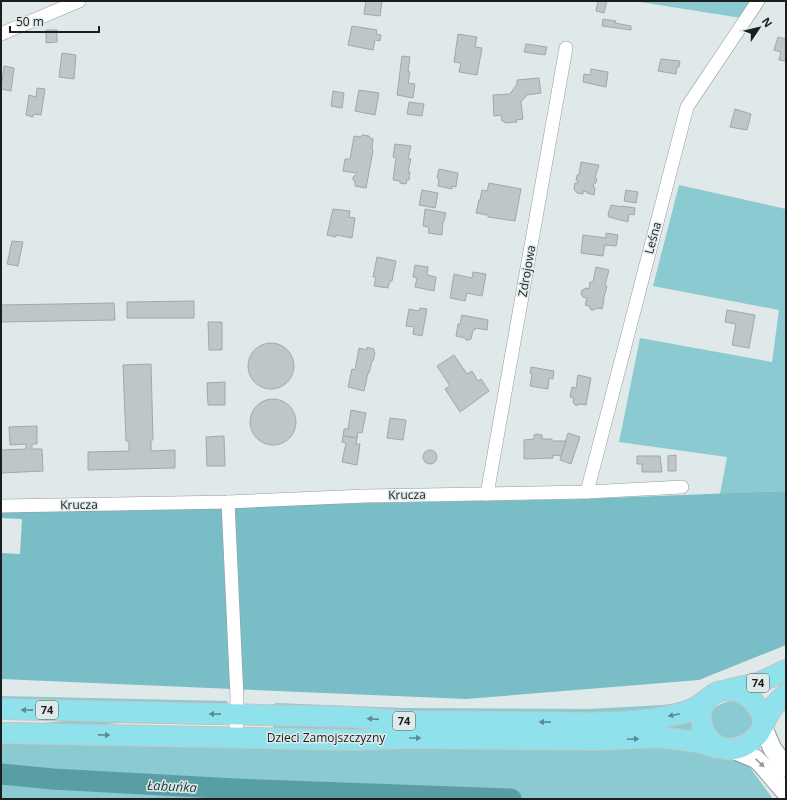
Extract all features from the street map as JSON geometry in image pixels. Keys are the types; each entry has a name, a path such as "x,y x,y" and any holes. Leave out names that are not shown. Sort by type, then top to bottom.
{"main road":[{"name":"74","path":"709,698 728,689 758,683 786,670"},
{"name":"74","path":"728,689 737,690 750,697 756,703 760,710 764,726"},
{"name":"74","path":"727,749 740,748 759,734 773,708 786,694"},
{"name":"Dzieci Zamojszczyzny","path":"1,709 353,717 406,721 591,723 639,720 683,713 696,707 709,698"},
{"path":"709,698 702,709 701,722 706,735 711,740 727,749 756,759 783,790"},
{"path":"764,726 772,748 786,768"},
{"name":"Dzieci Zamojszczyzny","path":"1,733 352,740 410,738 594,740 658,737 698,742 727,749"}],"street":[{"path":"1,34 79,1"},
{"name":"Leśna","path":"587,492 687,107 758,1"},
{"name":"Zdrojowa","path":"487,494 566,48"},
{"name":"Krucza","path":"1,506 228,502 365,496 587,492 682,487"},
{"path":"228,502 237,714 236,737"}],"shaded area":[{"path":"634,1 766,1 754,20"},
{"path":"679,185 786,209 786,491 720,494 727,457 619,442 640,338 772,362 779,310 653,286"},
{"path":"786,491 786,645 699,680 466,699 1,679 1,553 20,554 22,519 1,518 1,510 582,499"},
{"path":"1,696 228,701 225,705 1,702"},
{"path":"688,699 684,703 638,713 546,716 273,709 273,705 276,703 403,708 589,709 663,705"},
{"path":"735,700 743,701 755,722 746,732 736,737 724,738 712,733 710,712 722,704"},
{"path":"103,718 222,723 221,725 119,723 61,728 1,726 1,722 42,723"},
{"path":"691,720 693,733 273,732 273,723"},
{"path":"1,739 678,747 696,749 712,758 736,760 749,766 773,799 1,799"}],"building":[{"path":"366,1 382,1 380,16 364,14"},
{"path":"598,1 607,1 604,13 596,11"},
{"path":"603,19 616,21 615,23 631,26 631,30 602,26"},
{"path":"352,26 377,30 376,34 381,35 380,41 375,40 373,50 348,45"},
{"path":"46,30 57,30 57,42 46,43"},
{"path":"458,34 477,37 475,47 482,48 477,75 459,72 461,63 454,62"},
{"path":"778,37 786,39 786,61 779,60 781,52 774,50"},
{"path":"526,44 547,47 545,55 524,52"},
{"path":"62,53 76,55 74,79 59,77"},
{"path":"402,56 410,57 408,83 415,84 413,98 397,95"},
{"path":"661,59 680,61 676,74 658,71"},
{"path":"4,66 14,68 11,91 1,89"},
{"path":"591,69 608,72 606,87 583,82 584,74 590,75"},
{"path":"539,78 541,93 527,95 521,102 523,119 516,120 517,122 505,123 502,121 501,115 494,116 493,95 510,94 517,84 517,80"},
{"path":"37,88 45,89 41,115 34,114 33,117 26,115 29,95 36,97"},
{"path":"359,90 379,93 375,115 355,111"},
{"path":"333,91 344,93 342,108 331,106"},
{"path":"409,102 424,104 422,116 407,114"},
{"path":"735,109 751,114 747,130 730,127"},
{"path":"362,135 369,136 373,139 373,151 366,188 355,186 353,177 357,173 343,171 345,159 350,159 354,136 360,137"},
{"path":"395,144 411,146 408,159 411,159 408,172 410,172 409,180 407,180 406,184 393,180 396,158 393,157"},
{"path":"581,162 599,165 595,178 597,179 596,183 594,183 593,187 595,188 594,195 583,191 583,194 577,193 574,189 575,183 578,183 576,180 577,175 579,175"},
{"path":"439,169 458,173 456,187 452,186 452,189 438,186 439,179 437,178"},
{"path":"489,183 521,189 515,221 488,217 488,215 476,213 482,190 487,191"},
{"path":"422,190 438,193 435,208 419,205"},
{"path":"626,190 638,192 636,203 624,201"},
{"path":"611,205 635,208 634,215 629,214 628,222 609,217 608,214"},
{"path":"333,209 350,211 349,217 355,218 352,238 327,235"},
{"path":"425,209 446,213 443,221 442,235 428,233 428,227 423,226"},
{"path":"606,233 618,235 616,246 605,245 603,256 581,253 583,235 606,238"},
{"path":"12,241 23,242 18,266 7,264"},
{"path":"377,257 396,261 392,281 390,281 388,288 374,286 376,277 373,277"},
{"path":"415,265 428,267 427,275 436,277 434,291 415,287 417,278 413,277"},
{"path":"596,267 609,270 605,285 607,286 602,309 597,308 591,310 589,306 585,305 587,298 583,297 581,294 582,290 586,288 589,289 590,282 593,282"},
{"path":"473,272 486,274 482,296 467,293 465,301 450,298 454,274 472,278"},
{"path":"194,301 194,318 127,318 127,302"},
{"path":"114,303 115,320 1,322 1,305"},
{"path":"420,308 427,309 422,336 413,334 414,327 406,326 409,309 419,311"},
{"path":"727,310 755,315 749,348 732,345 736,324 725,322"},
{"path":"462,315 488,320 487,330 475,328 471,339 469,340 456,336 458,324 460,324"},
{"path":"208,322 222,322 222,350 209,350"},
{"path":"271,343 284,347 290,353 294,366 290,379 284,385 271,389 258,385 252,379 248,366 252,353 258,347"},
{"path":"367,347 374,349 375,353 364,391 348,387 352,369 355,370 359,348 367,350"},
{"path":"454,355 467,374 472,371 478,381 481,379 489,391 460,412 445,389 450,386 437,366"},
{"path":"151,364 153,440 151,440 151,451 175,450 175,468 88,470 88,452 129,451 129,441 126,441 123,365"},
{"path":"531,367 554,371 553,379 549,378 548,389 530,386 532,374 530,373"},
{"path":"578,375 591,378 586,405 575,405 573,402 574,398 570,397 572,387 576,388"},
{"path":"225,382 225,405 208,405 207,383"},
{"path":"269,399 277,399 286,403 292,409 296,422 292,435 286,441 277,445 269,445 260,441 254,435 250,426 250,418 254,409 260,403"},
{"path":"351,410 366,413 362,433 358,432 357,438 343,436 344,429 348,429"},
{"path":"390,418 406,420 403,440 387,438"},
{"path":"37,426 37,444 32,444 32,449 42,449 43,471 1,473 1,450 26,449 26,444 10,445 9,427"},
{"path":"568,433 580,437 571,464 560,460"},
{"path":"534,435 542,435 542,439 566,441 561,456 553,455 553,458 524,459 524,440 534,439"},
{"path":"224,436 225,466 207,466 206,437"},
{"path":"343,436 357,438 356,444 360,444 357,465 342,462 346,443 342,442"},
{"path":"427,450 433,450 437,454 437,460 433,464 427,464 423,460 423,454"},
{"path":"676,455 676,471 668,471 668,456"},
{"path":"637,456 660,456 662,472 642,472 642,464 637,464"}],"waterway":[{"name":"Łabuńka","path":"1,774 53,779 235,789 511,799"}]}
